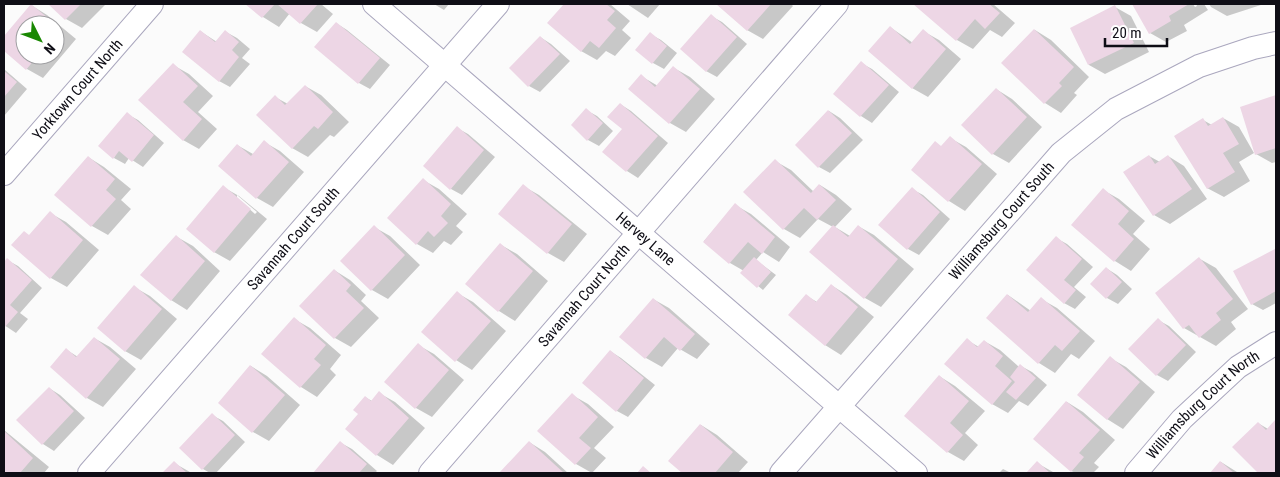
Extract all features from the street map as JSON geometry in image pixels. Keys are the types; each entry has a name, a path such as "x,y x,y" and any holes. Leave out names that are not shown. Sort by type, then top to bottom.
{"street":[{"name":"Yorktown Court North","path":"4,174 152,4"},
{"name":"Hervey Lane","path":"374,4 916,473"},
{"name":"Savannah Court South","path":"89,473 498,4"},
{"name":"Savannah Court North","path":"430,473 837,4"},
{"name":"Williamsburg Court South","path":"782,473 1061,153 1116,109 1199,66 1253,48 1276,43"},
{"name":"Williamsburg Court North","path":"1136,473 1182,419 1238,367 1276,344"}],"building":[{"path":"31,4 44,15 22,15"},
{"path":"48,4 81,4 65,20 65,15 60,15"},
{"path":"245,4 275,4 262,18"},
{"path":"277,4 318,4 300,24"},
{"path":"564,4 606,4 615,11 607,20 616,28 599,48 590,41 581,52 547,23"},
{"path":"716,4 771,4 747,31"},
{"path":"913,4 989,4 1000,13 985,29 975,19 956,41"},
{"path":"1132,4 1189,4 1169,16 1171,21 1149,34"},
{"path":"1115,5 1134,43 1088,65 1070,28"},
{"path":"711,14 737,37 706,72 680,49"},
{"path":"336,22 380,58 358,84 314,47"},
{"path":"15,23 15,60 4,51 4,36"},
{"path":"890,26 910,44 923,29 946,49 912,89 868,51"},
{"path":"1034,29 1074,67 1059,83 1062,86 1044,104 1001,63"},
{"path":"200,30 215,42 225,30 239,42 232,50 239,57 219,82 182,52"},
{"path":"650,32 667,46 652,64 635,50"},
{"path":"540,36 560,54 528,87 509,68"},
{"path":"861,61 889,85 860,117 833,94"},
{"path":"173,63 198,86 183,102 202,119 183,141 138,100"},
{"path":"20,65 30,65 26,70"},
{"path":"673,66 700,89 669,124 628,89 641,74 655,87"},
{"path":"4,71 17,82 4,97"},
{"path":"305,85 333,112 318,129 314,126 292,149 256,115 275,95 285,105"},
{"path":"996,88 1027,117 992,155 961,125"},
{"path":"1276,95 1276,148 1255,155 1240,107"},
{"path":"620,103 658,136 626,172 602,152 622,129 607,117"},
{"path":"586,108 603,123 587,141 571,125"},
{"path":"828,110 852,133 818,168 795,145"},
{"path":"127,112 154,135 132,162 119,151 113,159 98,146"},
{"path":"1223,117 1239,144 1223,153 1235,172 1207,189 1174,136 1203,118 1208,126"},
{"path":"457,126 484,150 450,190 423,166"},
{"path":"950,136 982,164 948,202 911,170 935,141 941,146"},
{"path":"264,140 289,162 256,199 218,166 237,144 251,156"},
{"path":"1149,155 1155,164 1168,155 1192,189 1153,216 1123,172"},
{"path":"88,156 115,179 106,190 116,199 91,227 54,195"},
{"path":"775,159 811,193 819,184 836,200 817,220 804,208 783,230 743,192"},
{"path":"423,178 451,204 441,216 448,223 434,237 428,231 416,245 387,218"},
{"path":"523,184 572,224 547,254 498,214"},
{"path":"223,185 251,209 214,253 186,229"},
{"path":"912,187 940,212 907,250 878,225"},
{"path":"1103,188 1129,211 1118,224 1134,239 1114,262 1071,225"},
{"path":"735,203 775,237 762,254 748,242 729,264 703,242"},
{"path":"50,211 83,240 50,279 11,245 24,231 29,235"},
{"path":"374,225 405,255 371,291 340,261"},
{"path":"833,225 848,237 858,225 898,259 864,299 809,252"},
{"path":"176,235 205,261 171,301 140,275"},
{"path":"1056,236 1082,259 1064,280 1076,290 1064,304 1026,270"},
{"path":"500,243 533,271 498,312 465,284"},
{"path":"1275,249 1276,291 1251,305 1233,271"},
{"path":"754,257 771,272 757,288 740,273"},
{"path":"1199,257 1233,299 1216,313 1221,320 1199,338 1189,325 1183,329 1155,293"},
{"path":"7,258 32,280 10,305 18,312 4,328 4,262"},
{"path":"1106,267 1122,282 1106,299 1090,284"},
{"path":"334,269 351,285 346,291 364,308 334,339 299,306"},
{"path":"831,284 858,307 825,346 788,315 806,294 816,302"},
{"path":"134,285 162,309 125,352 97,328"},
{"path":"457,291 491,321 455,362 421,332"},
{"path":"1007,294 1028,312 1041,297 1080,331 1062,351 1055,345 1038,364 986,318"},
{"path":"653,298 695,334 680,351 664,337 645,359 619,337"},
{"path":"294,317 326,345 314,359 321,365 300,388 261,354"},
{"path":"1158,318 1186,345 1156,376 1128,349"},
{"path":"94,337 120,359 86,399 50,367 66,348 76,357"},
{"path":"967,338 977,347 984,340 1003,356 995,366 1012,381 992,405 944,364"},
{"path":"418,343 449,370 415,409 384,382"},
{"path":"610,350 644,378 616,412 582,383"},
{"path":"1110,356 1140,382 1107,420 1077,395"},
{"path":"1020,364 1036,378 1016,400 1006,392 1015,382 1010,377"},
{"path":"250,365 285,395 252,433 218,403"},
{"path":"939,375 969,401 950,423 963,435 947,453 904,416"},
{"path":"49,387 74,411 42,445 16,420"},
{"path":"379,391 409,418 376,456 345,429 358,414 353,410 365,396 371,401"},
{"path":"572,393 598,417 579,438 591,448 575,465 537,431"},
{"path":"1066,401 1100,430 1079,453 1084,457 1071,472 1033,439"},
{"path":"212,413 235,435 202,470 179,448"},
{"path":"1275,420 1276,473 1258,473 1232,447 1258,422 1266,430"},
{"path":"700,424 733,452 715,473 682,473 668,461"},
{"path":"4,431 33,458 20,473 4,473"},
{"path":"340,441 367,464 359,473 313,473"},
{"path":"529,441 564,473 499,473"},
{"path":"174,461 187,473 162,473"},
{"path":"1037,461 1050,473 1026,473"},
{"path":"1220,461 1234,473 1210,473"},
{"path":"643,466 651,473 637,473"}]}
